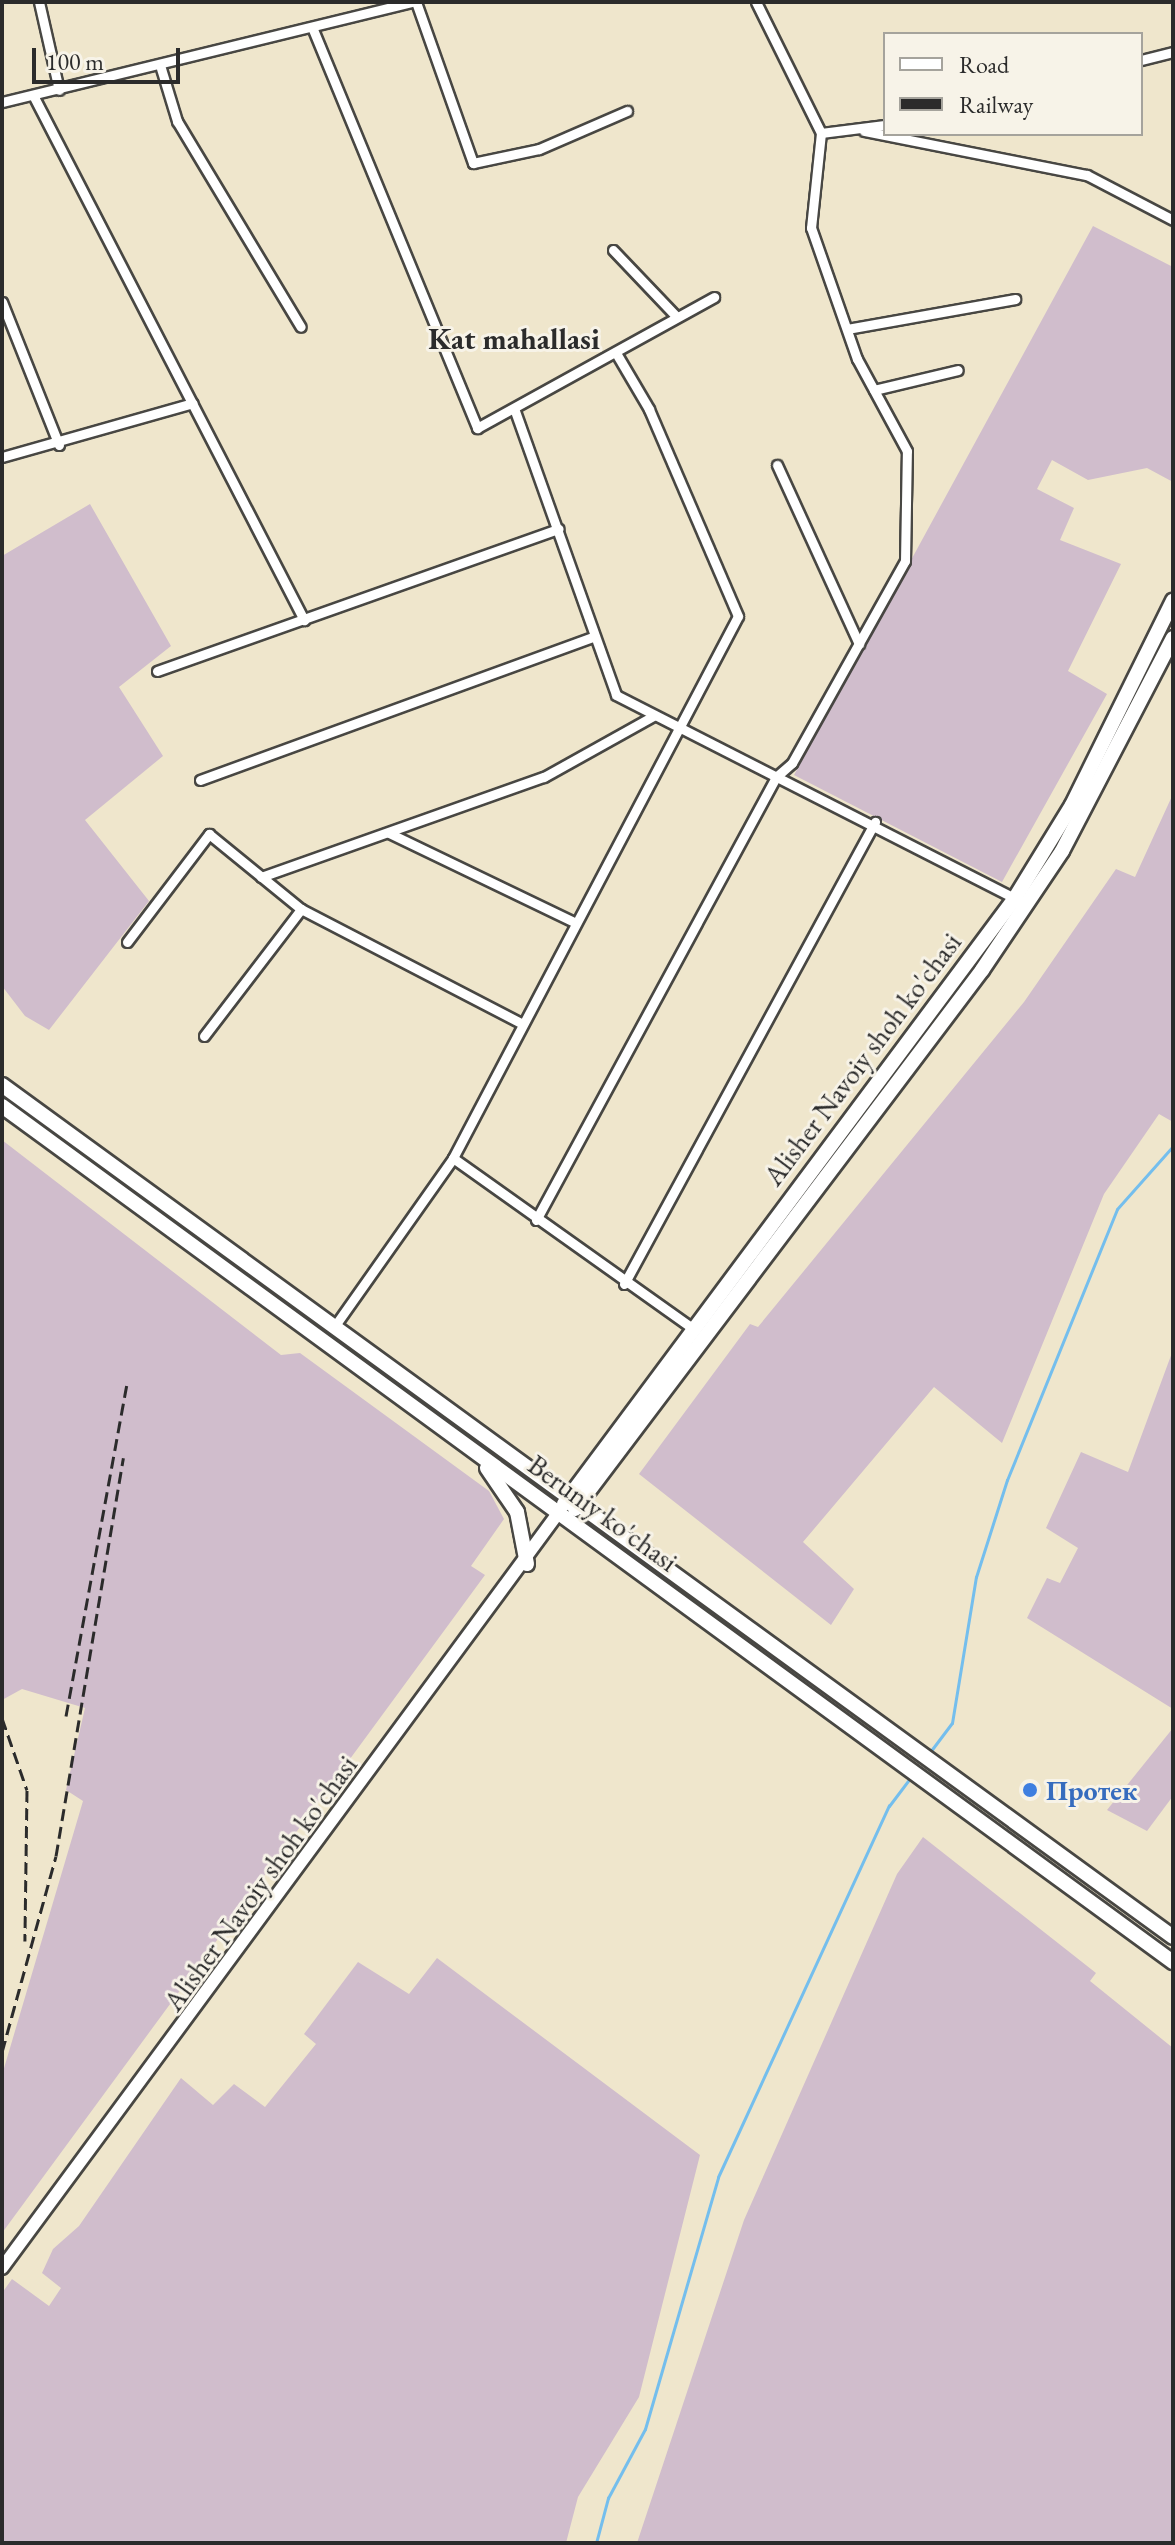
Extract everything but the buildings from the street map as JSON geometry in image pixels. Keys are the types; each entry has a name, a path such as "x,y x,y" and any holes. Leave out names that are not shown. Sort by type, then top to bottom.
{"main road":[{"name":"Alisher Navoiy shoh ko'chasi","path":"574,1500 692,1328 1015,898 1072,805 1173,601"},
{"name":"Alisher Navoiy shoh ko'chasi","path":"560,1518 982,970 1062,851 1173,638"},
{"name":"Beruniy ko'chasi","path":"2,1085 1173,1937"},
{"name":"Beruniy ko'chasi","path":"2,1106 560,1518 871,1739 1173,1962"},
{"path":"477,1455 517,1512 527,1564"},
{"path":"1032,1858 1043,1843"}],"street":[{"path":"39,2 59,90"},
{"path":"2,102 34,97 312,27 379,5 413,2 473,163 539,149 627,111"},
{"path":"536,1220 776,777 792,763 905,561 907,451 874,390 847,329 811,228 821,133 756,2"},
{"path":"312,27 477,428 515,411 675,315 714,297"},
{"path":"1143,60 1173,52"},
{"path":"160,65 177,121 301,327"},
{"path":"34,97 304,620"},
{"path":"821,133 864,131 883,126"},
{"path":"864,131 883,135"},
{"path":"889,136 1087,175 1173,220"},
{"path":"613,250 675,315"},
{"path":"847,329 1015,299"},
{"path":"2,302 59,445"},
{"path":"334,1327 453,1158 572,921 675,728 736,622 737,607 649,409 616,353"},
{"path":"874,390 958,370"},
{"path":"2,457 59,445 193,403"},
{"path":"515,411 616,695 675,728 875,822 1015,898"},
{"path":"777,465 859,644"},
{"path":"157,671 559,529"},
{"path":"200,780 595,636"},
{"path":"261,877 544,777 653,716"},
{"path":"624,1284 875,822"},
{"path":"389,833 572,921"},
{"path":"127,942 209,834 301,909 519,1022"},
{"path":"204,1036 301,909"},
{"path":"453,1158 624,1284 692,1328"},
{"name":"Alisher Navoiy shoh ko'chasi","path":"2,2268 560,1518"}],"shaded area":[{"path":"1093,226 1173,267 1173,482 1147,468 1088,480 1052,460 1037,489 1074,508 1060,540 1121,564 1068,671 1107,694 1002,882 794,775"},
{"path":"90,504 171,646 119,687 163,756 85,820 149,901 49,1030 25,1016 2,986 2,556"},
{"path":"1173,794 1173,1122 1159,1114 1104,1194 1002,1443 934,1387 803,1542 854,1589 831,1625 639,1474 750,1324 758,1327 1024,1002 1116,869 1135,877"},
{"path":"2,1140 281,1355 300,1353 489,1491 504,1519 471,1566 485,1575 2,2233 2,2075 83,1801 66,1790 85,1708 22,1689 2,1700"},
{"path":"1173,1350 1173,1709 1027,1618 1047,1578 1060,1583 1078,1548 1046,1528 1081,1452 1128,1472"},
{"path":"1173,1728 1173,1796 1147,1831 1107,1810"},
{"path":"923,1837 1096,1973 1090,1981 1173,2048 1173,2543 637,2543 744,2220 897,1874"},
{"path":"437,1958 700,2155 639,2397 578,2497 566,2543 2,2543 2,2293 12,2279 49,2306 61,2288 42,2273 53,2249 79,2226 181,2078 213,2105 234,2084 265,2107 316,2044 304,2034 358,1962 409,1994"}],"waterway":[{"path":"930,1752 952,1723 976,1577 1007,1480 1117,1209 1173,1146"},
{"path":"596,2543 608,2498 645,2429 718,2177 889,1806 911,1777"}],"railway":[{"path":"66,1716 127,1382"},
{"path":"2,2052 56,1856 123,1458"},
{"path":"2,1718 27,1790 25,1941"}],"place":[{"name":"Протек","path":"1030,1790"}],"district":[{"name":"Kat mahallasi","path":"514,339"}]}
